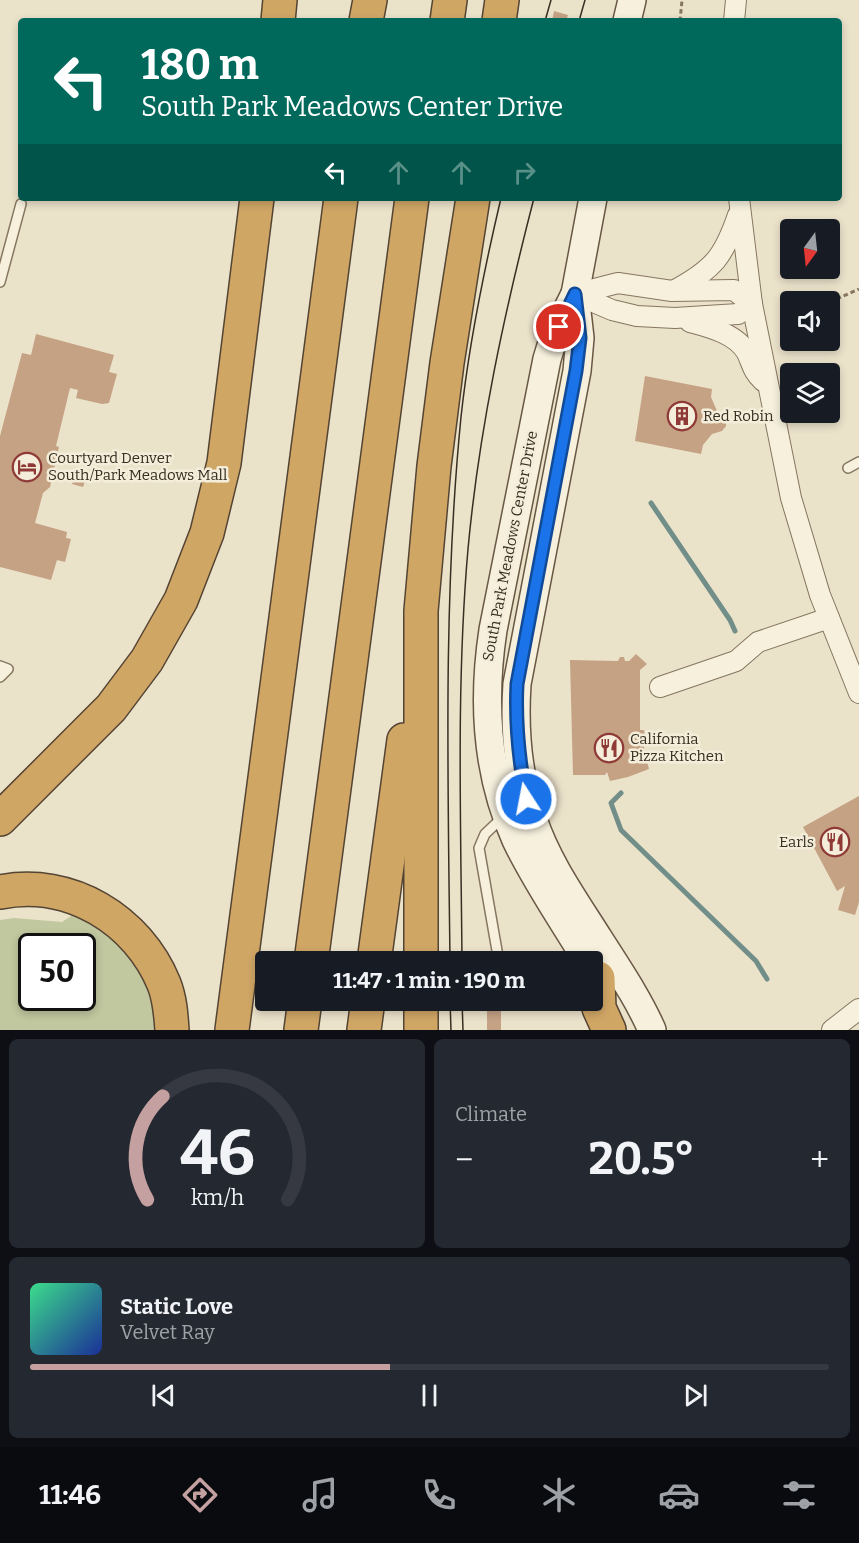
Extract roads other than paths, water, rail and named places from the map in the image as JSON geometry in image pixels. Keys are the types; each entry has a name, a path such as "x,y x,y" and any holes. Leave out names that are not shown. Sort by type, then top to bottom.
{"highway":[{"path":"278,18 280,0"},
{"path":"361,18 362,0"},
{"path":"367,18 370,0"},
{"path":"433,18 435,0"},
{"path":"447,18 450,0"},
{"path":"499,18 502,0"},
{"path":"0,819 111,708 147,660 181,600 207,533 224,464 257,201"},
{"path":"232,1030 341,201"},
{"path":"312,951 412,201"},
{"path":"375,951 421,611 434,466 473,201"},
{"path":"421,611 421,951"},
{"path":"0,892 38,890 70,896 93,905 118,921 148,954 165,985 172,1030"},
{"path":"301,1030 304,1011"},
{"path":"364,1030 367,1011"},
{"path":"421,1011 421,1030"},
{"path":"600,1011 609,1030"}],"main road":[{"path":"628,18 632,0"},
{"name":"South Park Meadows Center Drive","path":"582,951 532,870 516,840 506,814 495,776 488,733 486,699 488,665 547,359 554,336 575,294 592,201"},
{"name":"South Park Meadows Center Drive","path":"575,294 580,338 576,371 517,684 515,715 519,762 533,821 576,903 635,995 652,1030"},
{"name":"South Park Meadows Center Drive","path":"603,987 626,1030"}],"street":[{"path":"734,18 736,0"},
{"path":"672,291 695,279 714,264 728,243 739,204"},
{"path":"739,204 752,304 791,498 805,550 859,693"},
{"path":"575,294 618,283 672,291 734,290 752,304"},
{"path":"575,294 612,310 637,316 675,318 738,314 752,304"},
{"path":"675,318 726,333 746,351 754,371 769,387"},
{"path":"660,687 736,661 758,642 829,618"},
{"path":"832,1030 859,1009"}],"lane":[{"path":"0,282 21,204"},
{"path":"848,468 859,462"},
{"path":"0,666 8,669 0,677"},
{"path":"497,951 479,848 484,834 506,814"}],"waterway":[{"path":"651,503 730,620 735,631"},
{"path":"621,793 611,803 621,830 756,961 767,979"}],"tram line":[{"path":"546,18 551,0"},
{"path":"580,18 585,0"},
{"path":"450,951 448,689 455,485 468,362 500,201"},
{"path":"462,951 461,703 468,549 479,460 494,372 533,201"},
{"path":"450,1011 451,1030"},
{"path":"462,1011 463,1030"}],"place":[{"name":"Red Robin","path":"682,416"},
{"name":"Courtyard Denver South/Park Meadows Mall","path":"27,467"},
{"name":"California Pizza Kitchen","path":"609,748"},
{"name":"Earls","path":"835,842"}]}
